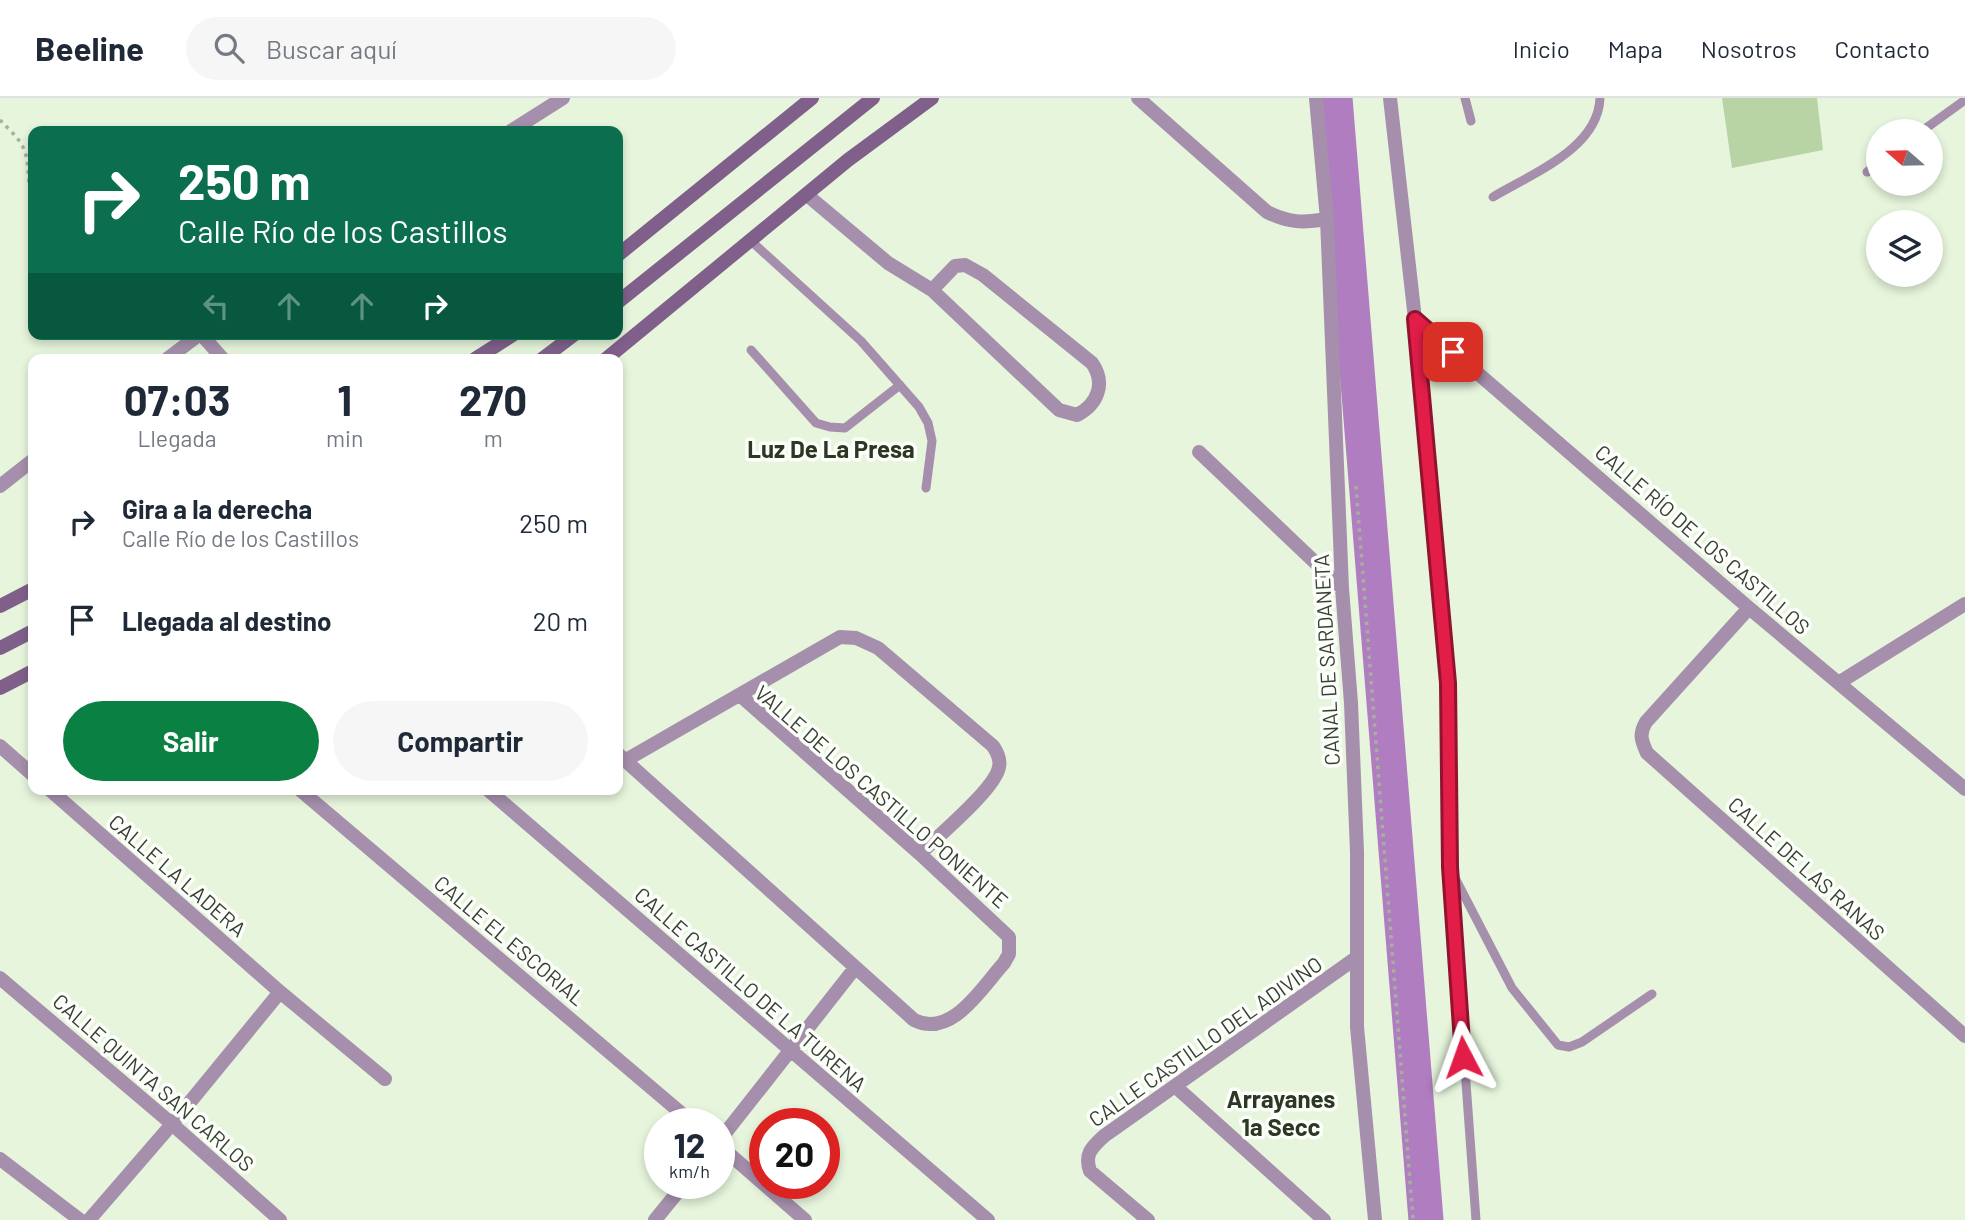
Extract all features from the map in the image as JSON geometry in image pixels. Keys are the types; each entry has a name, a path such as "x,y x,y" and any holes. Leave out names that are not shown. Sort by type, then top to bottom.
{"main road":[{"path":"623,252 812,98"},
{"path":"623,298 873,98"},
{"path":"612,354 807,195 932,98"},
{"path":"483,354 505,340"},
{"path":"495,354 508,340"},
{"path":"549,354 567,340"},
{"path":"0,606 28,592"},
{"path":"0,649 28,634"},
{"path":"0,688 28,673"}],"street":[{"path":"519,126 563,98"},
{"path":"1138,98 1267,212 1284,221 1300,223 1327,219"},
{"name":"CANAL DE SARDANETA","path":"1316,98 1327,219 1342,588 1351,703 1357,852 1357,1027 1375,1220"},
{"path":"1390,98 1415,319"},
{"path":"807,195 888,263 932,290 1059,410 1077,415 1087,410 1095,399 1099,390 1099,378 1092,363 983,275 965,265 955,266 932,290"},
{"name":"CALLE RÍO DE LOS CASTILLOS","path":"1415,319 1749,608 1962,782"},
{"path":"174,354 193,340"},
{"path":"206,340 219,354"},
{"path":"1199,453 1342,588"},
{"path":"0,486 28,464"},
{"path":"1840,682 1965,604"},
{"name":"CALLE DE LAS RANAS","path":"1749,608 1646,722 1641,731 1641,741 1647,753 1965,1035"},
{"path":"741,696 840,637 848,636 878,648 993,746 1000,764 992,783 920,853"},
{"name":"VALLE DE LOS CASTILLO PONIENTE","path":"623,756 741,696 920,853 1004,931 1010,946 1004,963 958,1014 941,1025 931,1026 915,1020 623,758"},
{"path":"0,746 28,771"},
{"name":"CALLE LA LADERA","path":"56,795 280,992 385,1079"},
{"name":"CALLE EL ESCORIAL","path":"306,795 675,1108"},
{"name":"CALLE CASTILLO DE LA TURENA","path":"494,795 988,1220"},
{"name":"CALLE CASTILLO DEL ADIVINO","path":"1148,1220 1090,1171 1087,1162 1089,1150 1104,1136 1356,958"},
{"path":"735,1122 855,968"},
{"name":"CALLE QUINTA SAN CARLOS","path":"0,978 280,1220"},
{"path":"89,1220 280,992"},
{"path":"1176,1087 1324,1220"},
{"path":"735,1157 804,1220"},
{"path":"0,1159 80,1220"},
{"path":"655,1220 672,1199"}],"lane":[{"path":"1465,98 1471,121"},
{"path":"1493,197 1557,159 1583,139 1598,115 1600,98"},
{"path":"1939,119 1965,100"},
{"path":"751,241 862,341 919,407 928,423 932,441 926,488"},
{"path":"1415,319 1448,683 1450,867 1476,1220"},
{"path":"751,350 816,423 830,427 845,428 900,386"},
{"path":"1450,867 1512,988 1558,1045 1569,1048 1582,1042 1652,993"}],"path":[{"path":"0,120 20,142 26,154 28,186"},
{"path":"1337,456 1348,467 1357,489 1413,1220"}],"green space":[{"path":"1722,98 1817,98 1823,150 1732,168"}],"waterway":[{"path":"1335,98 1426,1220"}],"district":[{"name":"Luz De La Presa","path":"831,448"},
{"name":"Arrayanes 1a Secc","path":"1281,1112"}],"route":[{"path":"1453,352 1415,319 1448,683 1450,867 1463,1057"}]}
